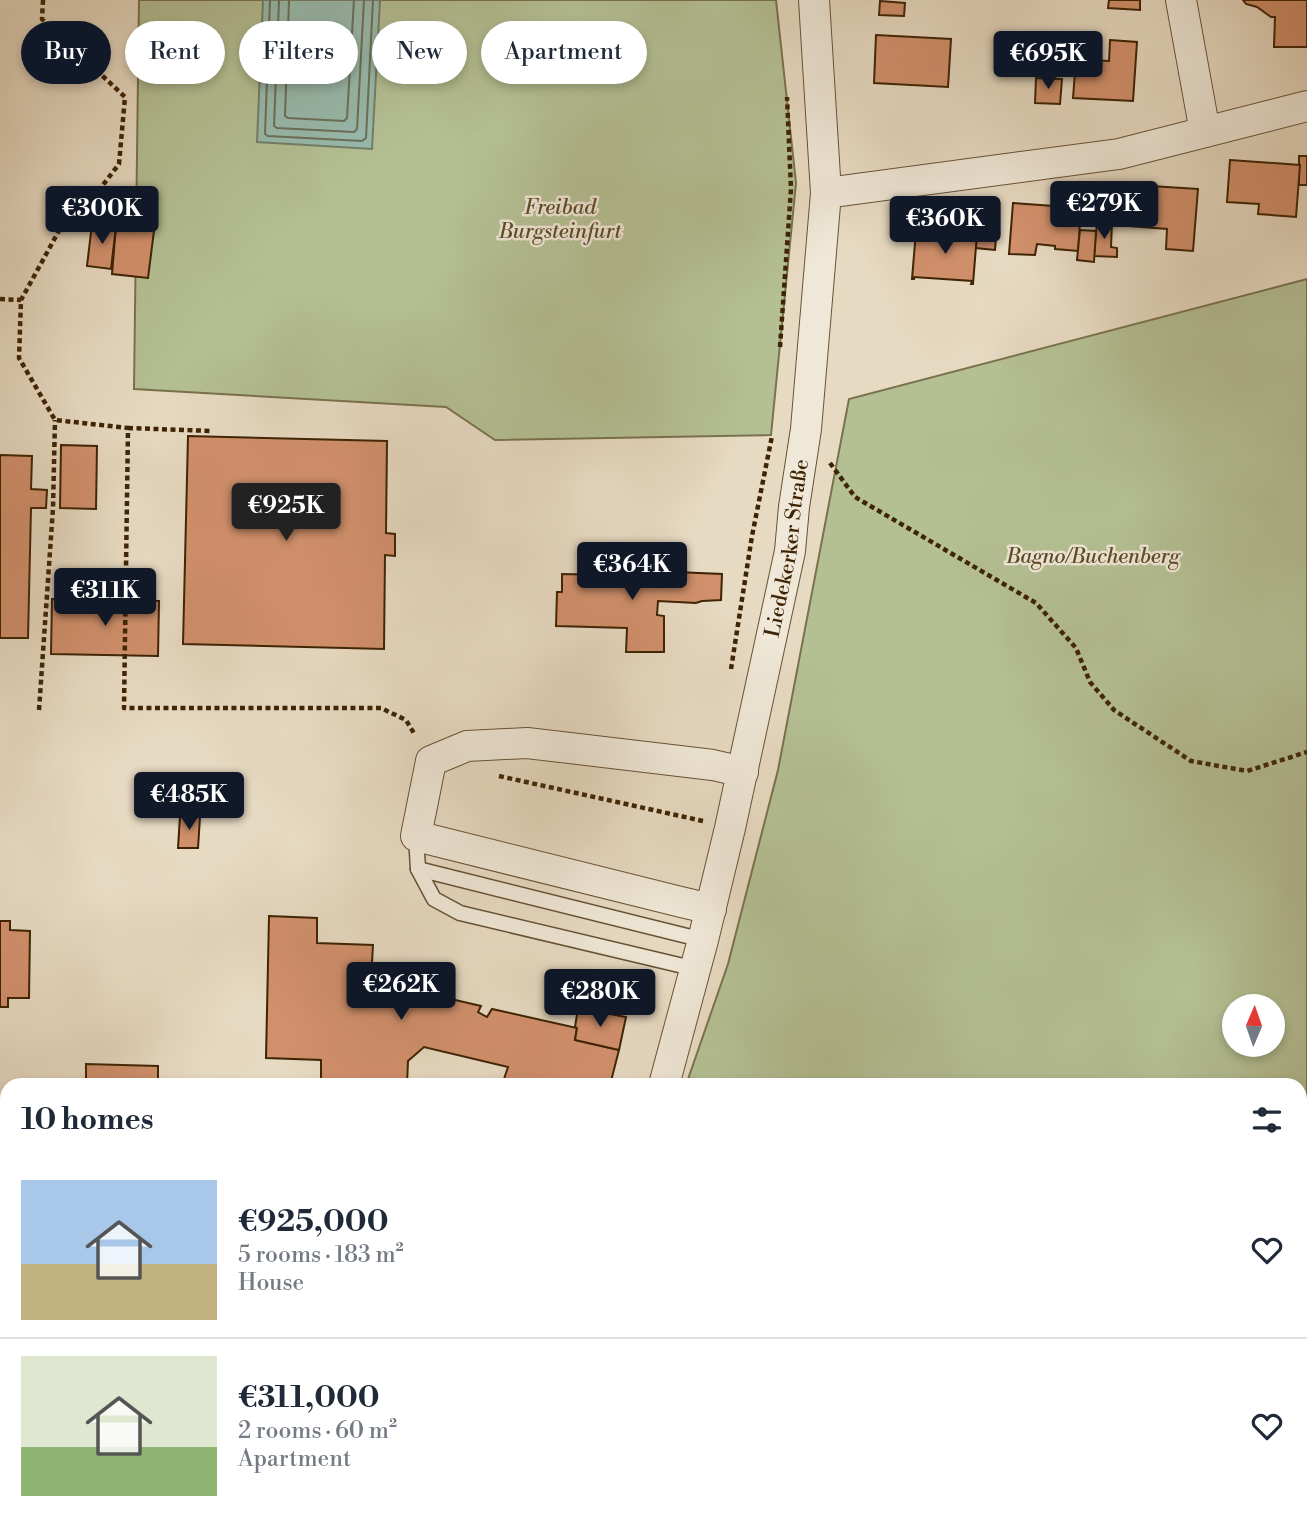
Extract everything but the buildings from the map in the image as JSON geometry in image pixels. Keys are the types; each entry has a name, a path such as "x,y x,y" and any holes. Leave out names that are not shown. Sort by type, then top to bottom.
{"street":[{"name":"Liedekerker Straße","path":"666,1078 704,940 790,551 806,429 827,193 814,0"},
{"path":"1181,0 1205,132"},
{"path":"827,193 1119,154 1307,106"},
{"path":"711,909 416,836 431,761 467,746 527,743 713,765 743,772"}],"lane":[{"path":"416,836 418,869 434,899 460,913 696,969"},
{"path":"418,869 704,940"}],"path":[{"path":"39,710 53,508 55,420 19,358 21,300 61,228 83,211 119,164 125,97 43,19 43,0"},
{"path":"779,352 791,189 787,94"},
{"path":"0,299 21,300"},
{"path":"55,420 128,428 212,431"},
{"path":"128,428 124,708 380,708 406,720 431,761"},
{"path":"806,429 855,497 1036,603 1076,648 1090,682 1114,710 1191,761 1247,771 1307,752"},
{"path":"731,670 752,536 772,433"},
{"path":"696,832 713,765"},
{"path":"498,776 730,828"}],"green space":[{"name":"Freibad Burgsteinfurt","path":"139,0 776,0 796,183 771,435 495,440 446,407 134,389 138,84 225,84 225,21 139,21"},
{"name":"Bagno/Buchenberg","path":"1307,279 1307,1078 688,1078 728,964 778,770 849,399"}],"water":[{"path":"263,0 380,0 379,21 372,21 372,84 375,84 372,149 257,142 259,84 358,84 358,21 262,21"}]}
